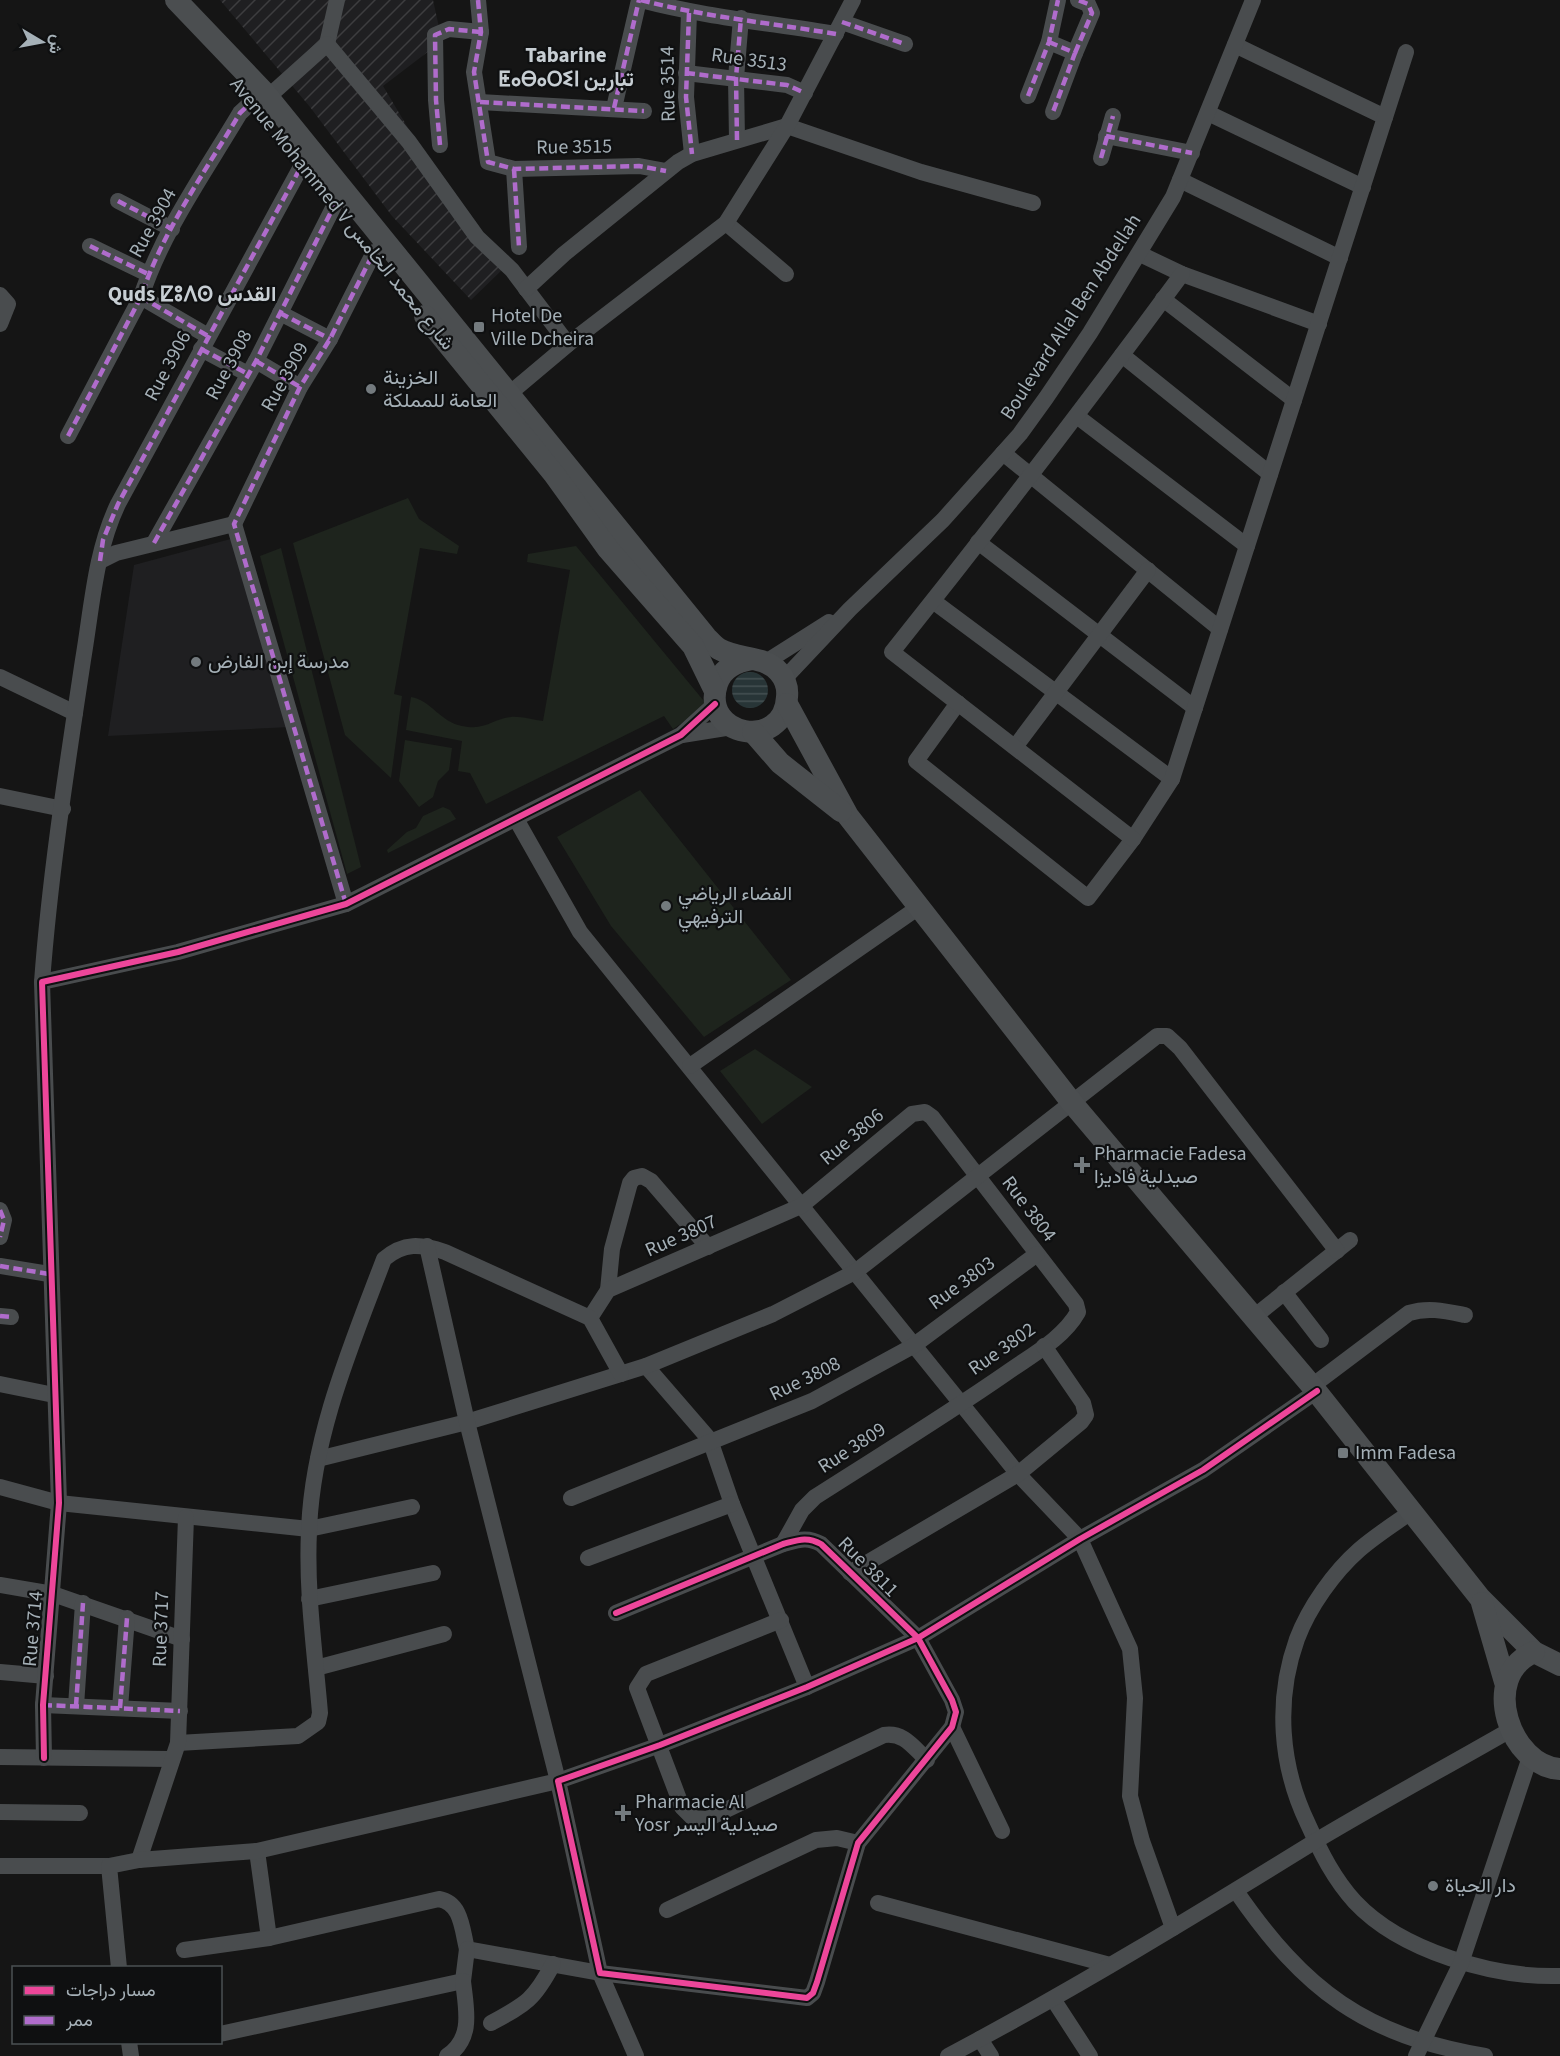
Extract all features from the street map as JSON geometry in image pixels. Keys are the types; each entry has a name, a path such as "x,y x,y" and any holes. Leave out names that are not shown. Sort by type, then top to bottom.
{"main road":[{"name":"Avenue Mohammed V شارع محمد الخامس","path":"158,0 213,56 261,99 303,163 335,204 554,474 608,549 693,646 715,697"},
{"name":"Avenue Mohammed V شارع محمد الخامس","path":"176,0 509,394 706,637 718,649 759,660"},
{"path":"848,816 780,763 743,730 720,715 715,697 719,678 727,668 738,661 759,660 778,670 786,693 848,816 1073,1104 1255,1316 1480,1598 1534,1652 1560,1665"},
{"path":"743,730 774,724 786,693"},
{"path":"1480,1598 1505,1682"},
{"path":"1534,1652 1520,1658 1511,1668 1505,1682 1504,1696 1512,1729 1530,1757 1544,1767 1560,1769"}],"street":[{"path":"338,0 327,44 409,142 477,237 512,270 568,344"},
{"path":"478,0 481,32 474,72 480,102 644,111"},
{"path":"614,108 640,0 689,13 839,28 905,44"},
{"path":"509,394 568,344 726,223 787,126 853,0"},
{"path":"1028,96 1049,42 1058,0"},
{"name":"Boulevard Allal Ben Abdellah","path":"786,693 784,679 850,609 943,520 1003,453 1053,389 1140,254 1173,197 1253,0"},
{"path":"1053,112 1092,14 1083,1"},
{"name":"Rue 3514","path":"689,13 686,73 692,154"},
{"path":"737,140 736,78 741,18"},
{"path":"440,145 436,100 435,34 449,29 481,32"},
{"path":"1049,42 1075,53"},
{"name":"Rue 3904","path":"68,436 141,297 148,274 240,113 261,99 327,44"},
{"path":"1235,45 1385,117"},
{"path":"958,703 916,761 1088,898 1133,839 1172,779 1406,52"},
{"name":"Rue 3513","path":"686,73 788,85 805,93"},
{"name":"Rue 3515","path":"480,102 486,157 493,164 514,170 639,166 666,171"},
{"path":"1208,113 1363,187"},
{"path":"1101,158 1113,117"},
{"path":"526,289 564,254 666,171 692,154 787,126 921,172 1034,203"},
{"path":"1106,136 1192,153"},
{"name":"Rue 3906","path":"42,982 46,926 102,540 205,342 303,163"},
{"path":"514,170 519,247"},
{"path":"1180,180 1340,258"},
{"path":"118,201 172,229"},
{"name":"Rue 3908","path":"154,543 252,368 335,204"},
{"path":"726,223 786,274"},
{"path":"90,246 148,274"},
{"name":"Rue 3909","path":"234,524 300,387 330,339 374,252"},
{"path":"1140,254 1182,274 1318,324"},
{"path":"1133,839 892,652 1029,474 1078,417 1182,274"},
{"path":"0,296 8,303 0,324"},
{"path":"141,297 205,342 252,368 300,387"},
{"path":"1163,299 1294,400"},
{"path":"280,312 330,339"},
{"path":"1122,355 1270,474"},
{"path":"1078,417 1247,546"},
{"path":"1003,453 1221,629"},
{"path":"100,561 108,555 234,524 346,904"},
{"path":"978,542 1195,708"},
{"path":"1015,747 1148,570"},
{"path":"933,601 1172,779"},
{"name":"Boulevard Allal Ben Abdellah","path":"759,660 850,609"},
{"path":"0,677 75,714"},
{"path":"42,982 178,952 346,904 681,735 715,697"},
{"path":"681,735 743,730"},
{"path":"0,796 63,809"},
{"path":"516,819 580,932 1018,1474 1080,1539 1130,1649 1135,1698 1130,1796 1142,1841 1173,1928"},
{"path":"690,1066 919,908"},
{"name":"Rue 3714","path":"42,982 49,1274 59,1503 43,1705 44,1758"},
{"path":"318,1459 467,1422 621,1374 773,1314 855,1272 1073,1104 1157,1036 1167,1036 1180,1048 1344,1245 1255,1316"},
{"name":"Rue 3806","path":"801,1206 912,1114 925,1112 932,1117"},
{"name":"Rue 3804","path":"932,1117 1076,1304 1078,1312 1067,1328"},
{"path":"590,1318 608,1290 612,1249 634,1178 642,1176 651,1181 708,1247"},
{"name":"Rue 3807","path":"608,1290 801,1206"},
{"path":"0,1210 4,1220 0,1237"},
{"path":"177,1743 298,1736 318,1722 320,1713 309,1599 309,1528 318,1459 341,1372 384,1259 395,1250 409,1245 428,1246 590,1318 621,1374"},
{"path":"428,1246 467,1422 558,1781 600,1973 636,2056"},
{"name":"Rue 3803","path":"913,1346 1037,1254"},
{"path":"0,1266 49,1274"},
{"path":"1284,1292 1321,1340"},
{"path":"0,1866 109,1866 139,1860 257,1851 558,1781 660,1745 807,1687 918,1638 1080,1539 1203,1470 1314,1389 1409,1313 1422,1309 1435,1309 1465,1315"},
{"name":"Rue 3802","path":"961,1404 1067,1328"},
{"name":"Rue 3808","path":"571,1498 710,1440 812,1401 913,1346"},
{"path":"850,1573 1018,1474 1081,1422 1086,1415 1083,1403 1044,1346"},
{"path":"646,1366 710,1440 732,1504 807,1687"},
{"path":"0,1384 54,1395"},
{"name":"Rue 3809","path":"783,1544 802,1510 815,1497 961,1404"},
{"path":"0,1487 59,1503 309,1528 412,1507"},
{"path":"588,1558 732,1504"},
{"path":"1411,1512 1359,1550 1322,1593 1298,1638 1284,1687 1285,1763 1295,1798 1330,1870 1356,1903 1382,1924 1416,1945 1461,1963 1543,1976 1560,1976"},
{"name":"Rue 3717","path":"139,1860 177,1743 186,1517"},
{"name":"Rue 3811","path":"616,1613 783,1544 803,1538 813,1539 822,1544 918,1638 952,1700 956,1712 952,1727"},
{"path":"309,1599 433,1572"},
{"path":"0,1585 53,1594 182,1639"},
{"path":"76,1706 83,1604"},
{"path":"120,1708 127,1618"},
{"path":"781,1620 646,1674 640,1680 637,1688 682,1807 693,1818 707,1819 884,1735 896,1733 927,1760"},
{"path":"316,1668 444,1634"},
{"path":"0,1672 46,1676"},
{"path":"43,1705 180,1711"},
{"path":"467,1949 600,1973 807,1998 813,1993 817,1982 858,1843 952,1727 1002,1831"},
{"path":"948,2056 1053,1999 1236,1892 1316,1841 1512,1729"},
{"path":"0,1757 170,1759"},
{"path":"1419,2050 1461,1963 1530,1757"},
{"path":"0,1812 80,1813"},
{"path":"667,1910 816,1840 837,1838 858,1843"},
{"path":"257,1851 269,1938"},
{"path":"109,1866 119,1966"},
{"path":"1236,1892 1272,1941 1312,1982 1366,2019 1419,2050 1485,2056"},
{"path":"184,1950 269,1938 439,1899 450,1901 456,1908 467,1949 463,1981 467,2016 465,2035 456,2050 447,2056"},
{"path":"878,1903 1110,1965"},
{"path":"491,2023 526,2004 539,1990 553,1964"},
{"path":"222,2034 463,1981"},
{"path":"1053,1999 1090,2056"},
{"path":"980,2039 991,2056"}],"shaded area":[{"path":"220,0 433,0 442,41 383,86 420,148 505,267 471,300 392,216 310,107"},
{"path":"408,498 419,519 459,546 457,554 420,548 394,694 402,696 391,778 345,735 293,543"},
{"name":"مدرسة إبن الفارض","path":"238,537 290,727 108,736 134,565"},
{"path":"576,546 708,706 673,729 664,716 486,804 470,773 458,771 462,741 406,730 411,697 424,702 454,724 462,726 483,726 511,717 543,721 570,570 527,562 528,554"},
{"path":"281,548 361,867 347,874 260,556"},
{"path":"750,672 763,677 768,690 763,703 750,708 737,703 732,690 737,677"},
{"path":"405,740 452,748 449,770 438,781 433,797 419,807 399,781"},
{"name":"الفضاء الرياضي الترفيهي","path":"640,790 791,980 704,1037 611,926 557,837"},
{"path":"443,807 450,810 456,819 388,853 387,850 407,832 416,828 423,816"},
{"path":"755,1049 812,1087 762,1124 720,1071"}],"marked path":[{"path":"478,0 481,32 474,72 488,162 514,169 639,166 666,171"},
{"path":"614,108 639,0"},
{"path":"641,0 714,15 836,34"},
{"path":"1028,96 1049,42 1058,0"},
{"path":"1075,53 1092,13 1088,4 1078,0"},
{"path":"689,13 686,97 692,154"},
{"path":"737,140 736,78 741,18"},
{"path":"842,22 905,44"},
{"path":"440,145 436,100 435,35 449,29 481,32"},
{"path":"1049,42 1075,53 1053,112"},
{"path":"686,73 787,85 805,93"},
{"path":"68,436 141,297 172,226 240,113 253,101"},
{"path":"480,102 644,111"},
{"path":"1101,158 1113,116"},
{"path":"1106,136 1192,153"},
{"path":"100,561 103,540 118,504 303,163"},
{"path":"514,169 519,247"},
{"path":"118,201 172,229"},
{"path":"154,543 256,361 335,204"},
{"path":"90,246 148,274"},
{"path":"346,904 234,524 300,387 330,339 374,252"},
{"path":"141,297 208,336"},
{"path":"280,313 330,339"},
{"path":"201,349 248,374"},
{"path":"256,361 300,387"},
{"path":"0,1210 4,1220 0,1237"},
{"path":"0,1266 49,1274"},
{"path":"0,1316 11,1317"},
{"path":"76,1706 83,1603"},
{"path":"120,1708 127,1618"},
{"path":"43,1705 180,1711"}],"cycle path":[{"path":"44,1758 43,1705 59,1503 42,982 178,952 346,904 681,735 715,704"},
{"path":"616,1613 783,1544 811,1540 821,1544 918,1638 952,1700 956,1712 952,1727 858,1843 817,1982 813,1993 807,1998 600,1973 558,1781 660,1745 807,1687 918,1638 1080,1539 1203,1470 1317,1391"}],"place":[{"name":"Hotel De Ville Dcheira","path":"479,327"},
{"name":"الخزينة العامة للمملكة","path":"371,389"},
{"name":"مدرسة إبن الفارض","path":"196,662"},
{"name":"الفضاء الرياضي الترفيهي","path":"666,906"},
{"name":"Pharmacie Fadesa صيدلية فاديزا","path":"1082,1165"},
{"name":"Imm Fadesa","path":"1343,1453"},
{"name":"Pharmacie Al Yosr صيدلية اليسر","path":"623,1813"},
{"name":"دار الحياة","path":"1433,1886"}],"district":[{"name":"Tabarine ⵟⴰⴱⴰⵔⵉⵏ تبارين","path":"566,67"},
{"name":"Quds ⵇⵓⴷⵙ القدس","path":"192,294"}]}
